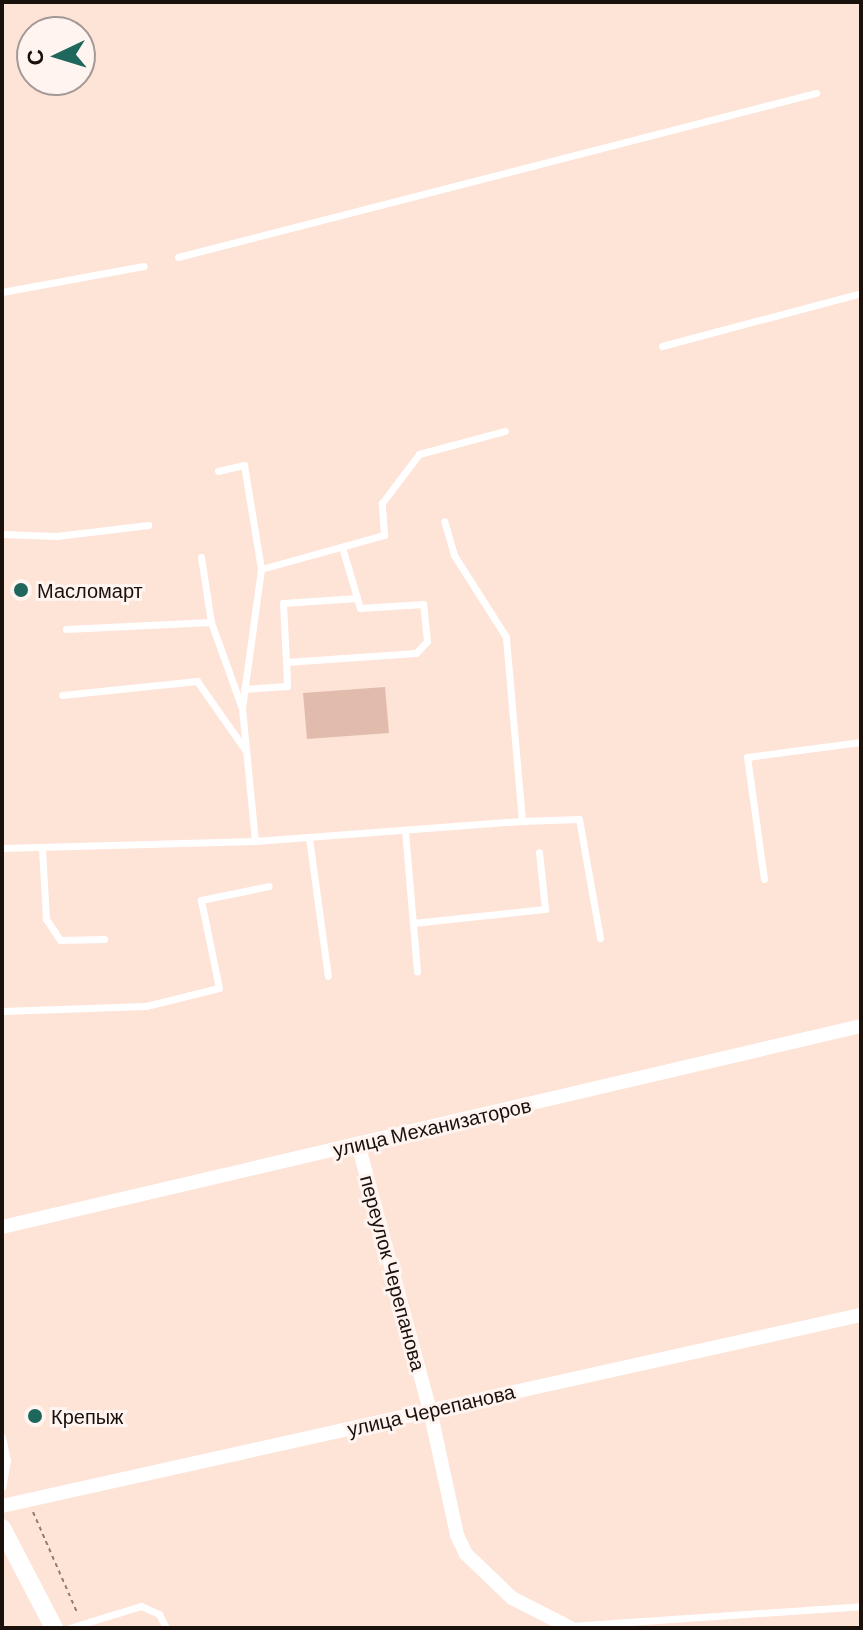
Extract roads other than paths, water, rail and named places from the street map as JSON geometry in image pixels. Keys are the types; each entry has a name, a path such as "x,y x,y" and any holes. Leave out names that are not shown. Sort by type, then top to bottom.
{"street":[{"name":"улица Механизаторов","path":"2,1227 861,1026"},
{"name":"переулок Черепанова","path":"358,1144 430,1410 457,1535 466,1554 512,1598 578,1627"},
{"name":"улица Черепанова","path":"2,1506 861,1315"},
{"path":"2,1528 54,1628"}],"lane":[{"path":"178,257 816,93"},
{"path":"2,292 144,266"},
{"path":"662,346 861,293"},
{"path":"261,569 384,535 382,503 419,454 505,431"},
{"path":"218,471 244,465 261,569 242,708 255,841"},
{"path":"444,521 454,555 506,637 522,821"},
{"path":"2,534 56,536 148,525"},
{"path":"286,662 416,653 427,641 423,604 360,608 342,547"},
{"path":"201,557 211,622 242,708"},
{"path":"244,689 287,686 283,603 357,598"},
{"path":"66,629 211,622"},
{"path":"62,695 197,681 247,753"},
{"path":"764,879 747,757 861,742"},
{"path":"2,848 255,841 579,819 600,938"},
{"path":"405,831 417,971"},
{"path":"309,838 328,976"},
{"path":"42,848 46,919 53,930 60,940 104,939"},
{"path":"413,923 545,909 539,852"},
{"path":"2,1011 146,1006 219,988 201,900 269,886"},
{"path":"2,1437 7,1460 2,1487"},
{"path":"69,1628 81,1621 141,1606 159,1614 166,1628"},
{"path":"578,1627 861,1606"}],"place":[{"name":"Масломарт","path":"21,590"},
{"name":"Крепыж","path":"35,1416"}]}
